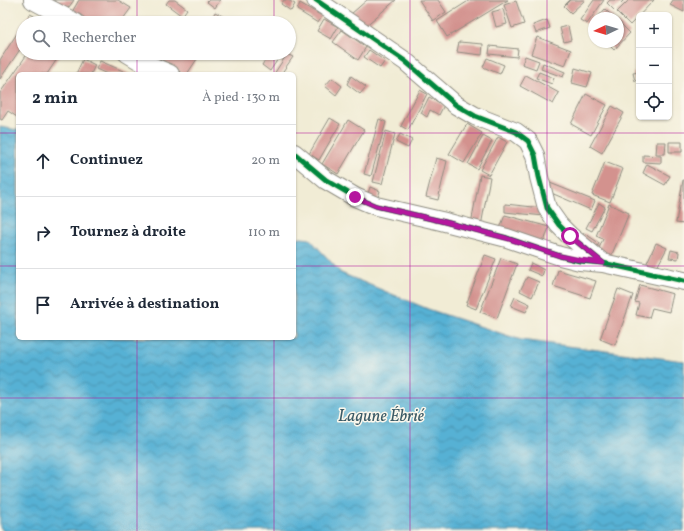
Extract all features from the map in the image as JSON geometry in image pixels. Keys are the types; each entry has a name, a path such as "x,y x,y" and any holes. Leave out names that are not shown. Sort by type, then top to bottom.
{"street":[{"path":"33,0 63,16"},
{"path":"316,0 405,61 456,105 475,116 516,132 528,141 535,155 547,208 558,225 603,263"},
{"path":"139,60 165,72"},
{"path":"296,155 326,180 355,197 376,206 506,238 560,256 603,263 684,281"}],"water":[{"name":"Lagune Ébrié","path":"0,127 16,130 16,340 296,340 296,237 310,239 341,273 428,309 521,340 684,361 684,531 3,531 0,527"}],"building":[{"path":"74,0 66,11 54,1"},
{"path":"79,0 118,0 131,8 125,16 79,16 72,12"},
{"path":"169,0 175,0 187,9 182,16 166,4"},
{"path":"209,0 220,0 215,8 207,2"},
{"path":"284,0 288,0 295,4 291,11 281,4"},
{"path":"367,0 396,0 363,28 351,14"},
{"path":"419,0 438,0 446,12 433,21"},
{"path":"470,0 508,0 447,37 437,21"},
{"path":"570,0 585,0 571,13 564,6"},
{"path":"594,0 604,0 596,12 588,12 587,24 580,20"},
{"path":"610,0 624,0 614,10 607,3"},
{"path":"629,0 654,0 642,12 636,12 636,19 630,25 624,19 624,12 617,12"},
{"path":"673,0 684,0 684,12 670,5"},
{"path":"516,1 524,24 512,28 504,5"},
{"path":"300,3 322,16 318,23 297,10"},
{"path":"503,9 507,24 496,27 492,12"},
{"path":"215,12 222,16 213,16"},
{"path":"324,19 338,27 331,39 317,31"},
{"path":"547,20 550,28 536,33 533,25"},
{"path":"568,26 571,40 564,42 560,28"},
{"path":"624,27 630,33 624,39"},
{"path":"342,30 366,47 358,60 333,42"},
{"path":"16,35 16,55 0,79 0,60"},
{"path":"537,37 571,50 565,66 531,54"},
{"path":"459,42 483,44 482,55 457,52"},
{"path":"490,46 518,49 517,57 489,54"},
{"path":"369,50 385,61 380,68 364,57"},
{"path":"525,56 539,61 536,69 522,64"},
{"path":"487,58 504,65 500,74 483,67"},
{"path":"23,60 56,60 48,72 16,72 16,116 8,111 2,120 0,119 0,93"},
{"path":"83,60 95,65 92,72 77,72"},
{"path":"162,60 196,60 188,72 180,72"},
{"path":"265,60 277,60 270,71 262,65"},
{"path":"283,60 291,60 282,72 275,72"},
{"path":"100,61 125,72 103,72 96,69"},
{"path":"543,63 565,72 563,77 541,69"},
{"path":"575,68 592,73 587,87 572,83"},
{"path":"539,72 554,78 552,84 536,78"},
{"path":"636,72 636,81 635,81 633,73"},
{"path":"526,75 559,93 553,104 520,86"},
{"path":"351,76 366,87 360,94 347,84"},
{"path":"332,78 342,86 336,95 325,86"},
{"path":"420,90 427,94 408,130 401,126"},
{"path":"586,94 607,105 591,135 571,124"},
{"path":"429,97 444,105 439,115 430,110 427,117 421,113"},
{"path":"612,106 624,113 602,153 590,146"},
{"path":"330,118 340,124 319,160 309,154"},
{"path":"379,119 386,122 371,176 364,174"},
{"path":"348,120 364,130 338,174 322,164"},
{"path":"467,124 482,133 464,163 449,154"},
{"path":"386,131 395,134 382,184 373,182"},
{"path":"400,134 412,140 408,148 396,142"},
{"path":"483,136 492,141 477,169 468,164"},
{"path":"498,137 507,142 489,175 480,170"},
{"path":"657,142 666,142 665,154 656,154"},
{"path":"669,142 682,142 682,152 669,152"},
{"path":"643,155 661,156 661,163 643,162"},
{"path":"436,158 447,161 438,200 426,197"},
{"path":"605,162 623,169 610,202 592,195"},
{"path":"647,164 670,176 665,185 643,173"},
{"path":"480,175 490,177 481,226 471,224"},
{"path":"684,180 684,224 676,223"},
{"path":"545,181 595,201 591,210 542,189"},
{"path":"370,187 380,191 377,201 367,197"},
{"path":"599,203 605,207 592,231 586,228"},
{"path":"505,204 543,208 544,216 505,212"},
{"path":"609,204 629,213 610,259 597,253 603,239 596,236"},
{"path":"505,215 549,227 543,245 499,231"},
{"path":"584,233 599,243 595,251 580,241"},
{"path":"656,243 667,248 654,273 645,267"},
{"path":"671,250 679,252 678,259 669,258"},
{"path":"485,255 496,259 476,309 466,305"},
{"path":"501,258 517,264 497,318 480,312"},
{"path":"531,263 544,270 542,276 528,270"},
{"path":"558,270 596,281 590,298 553,286"},
{"path":"527,277 539,282 532,297 520,291"},
{"path":"640,285 673,294 669,312 652,308 649,318 636,315 639,303 635,302"},
{"path":"618,289 633,295 615,345 600,339"},
{"path":"515,297 530,304 526,312 511,306"}],"cycle path":[{"path":"316,0 405,61 456,105 475,116 516,132 528,141 535,155 547,208 559,225 570,236 603,263"},
{"path":"296,155 326,180 355,197 376,206 507,238 560,256 580,261 603,263 684,281"}],"route":[{"path":"355,197 376,206 506,238 560,256 603,263 570,236"}]}
